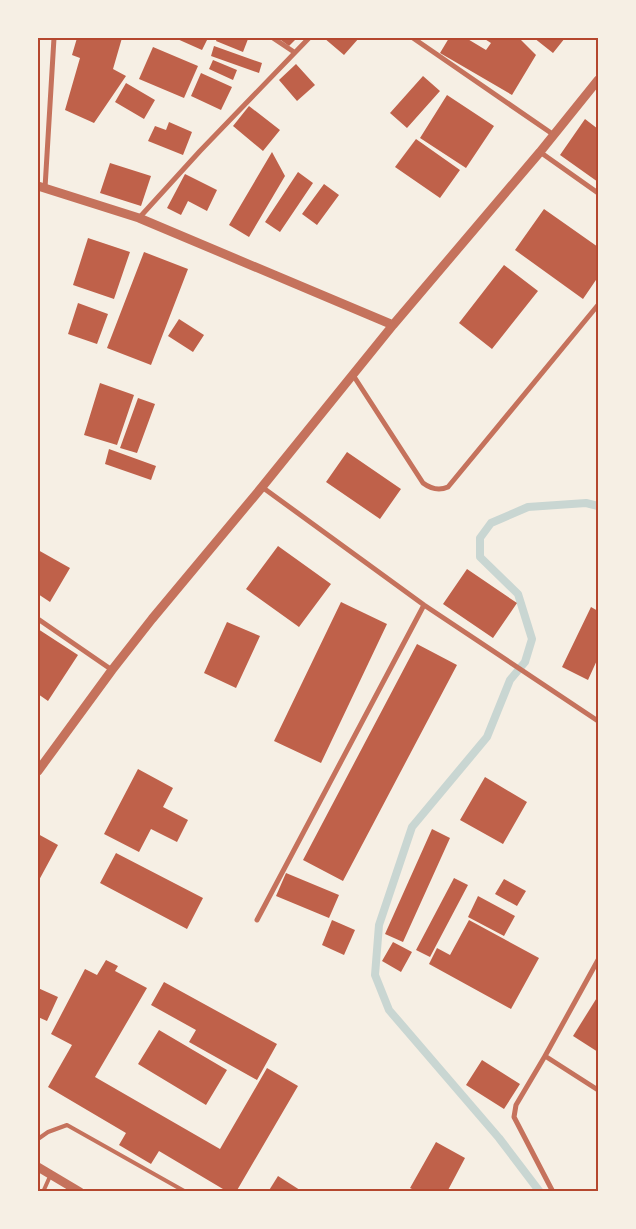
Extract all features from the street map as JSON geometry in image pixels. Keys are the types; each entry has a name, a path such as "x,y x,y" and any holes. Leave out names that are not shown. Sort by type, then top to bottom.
{"street":[{"path":"54,38 41,188 139,218 393,325"},
{"path":"273,38 294,52"},
{"path":"139,218 309,38"},
{"path":"413,38 554,135"},
{"path":"38,771 41,759 152,618 598,80"},
{"path":"540,152 598,193"},
{"path":"353,375 423,483 429,487 442,490 448,487 598,305"},
{"path":"262,487 424,604 598,721"},
{"path":"257,920 424,604"},
{"path":"38,619 112,670"},
{"path":"553,1192 514,1116 516,1104 598,960"},
{"path":"545,1056 598,1090"},
{"path":"38,1167 80,1192"}],"lane":[{"path":"38,1140 48,1132 67,1125 186,1192"},
{"path":"43,1192 51,1174"}],"building":[{"path":"77,38 122,38 113,69 126,76 94,123 65,110 80,58 72,55"},
{"path":"175,38 208,38 202,50"},
{"path":"217,38 248,39 243,52 216,41"},
{"path":"278,38 297,38 289,46"},
{"path":"324,38 359,38 344,55"},
{"path":"449,38 466,38 486,50 491,43 483,38 519,38 536,55 512,95 440,53"},
{"path":"534,38 565,38 553,53"},
{"path":"214,46 262,63 259,73 211,56"},
{"path":"153,47 198,66 184,98 139,79"},
{"path":"213,60 237,70 233,80 209,69"},
{"path":"296,64 315,85 297,101 279,80"},
{"path":"201,73 232,87 221,110 191,96"},
{"path":"423,76 440,91 407,128 390,113"},
{"path":"126,83 155,100 144,119 115,102"},
{"path":"447,95 494,126 466,168 420,138"},
{"path":"249,106 280,130 263,151 233,126"},
{"path":"585,119 598,129 598,182 560,155"},
{"path":"169,122 192,132 183,155 148,141 155,126 166,130"},
{"path":"416,139 460,170 440,198 395,167"},
{"path":"272,152 285,176 249,237 229,225"},
{"path":"110,163 151,176 141,206 100,193"},
{"path":"298,172 313,183 280,232 265,222"},
{"path":"185,174 217,190 207,211 188,201 181,215 167,208"},
{"path":"324,184 339,195 317,225 302,214"},
{"path":"544,209 598,247 598,277 583,299 515,250"},
{"path":"88,238 130,252 114,299 73,285"},
{"path":"144,252 188,269 151,365 107,348"},
{"path":"504,265 538,291 492,349 459,323"},
{"path":"78,303 108,314 97,344 68,334"},
{"path":"179,319 204,335 193,352 168,336"},
{"path":"100,383 134,395 117,445 84,435"},
{"path":"138,398 155,404 137,453 120,448"},
{"path":"109,449 156,466 151,480 105,464"},
{"path":"347,452 401,489 380,519 326,482"},
{"path":"278,546 331,584 299,627 246,589"},
{"path":"38,550 70,568 50,602 38,594"},
{"path":"467,569 517,603 493,638 443,604"},
{"path":"341,602 387,624 321,763 274,741"},
{"path":"591,607 598,611 598,658 588,680 562,667"},
{"path":"227,622 260,636 236,688 204,673"},
{"path":"38,629 78,655 48,701 38,694"},
{"path":"417,644 457,665 343,881 303,860"},
{"path":"138,769 173,788 163,807 188,820 177,842 151,829 139,852 104,834"},
{"path":"485,777 527,802 503,844 460,820"},
{"path":"432,829 450,838 403,942 385,934"},
{"path":"38,834 58,845 38,882"},
{"path":"116,853 203,898 187,929 100,883"},
{"path":"286,873 339,895 329,918 276,896"},
{"path":"454,878 468,885 430,957 416,950"},
{"path":"504,879 526,891 517,906 495,894"},
{"path":"478,896 515,916 504,936 468,917"},
{"path":"332,920 355,930 344,955 322,945"},
{"path":"469,920 539,958 511,1009 429,964 437,948 450,955"},
{"path":"393,942 412,952 401,972 382,961"},
{"path":"106,960 118,966 115,971 147,988 95,1077 220,1149 267,1068 298,1086 236,1192 228,1192 159,1151 151,1164 119,1145 126,1133 48,1087 72,1045 51,1034 85,969 97,975"},
{"path":"164,982 277,1044 257,1080 189,1042 196,1030 151,1005"},
{"path":"38,988 58,997 47,1021 38,1017"},
{"path":"598,996 598,1052 573,1036"},
{"path":"159,1030 227,1070 206,1105 138,1064"},
{"path":"482,1060 520,1084 504,1109 466,1085"},
{"path":"436,1142 465,1158 447,1192 418,1192 410,1188"},
{"path":"278,1176 303,1192 268,1192"}],"waterway":[{"path":"540,1192 499,1138 389,1010 375,975 379,925 412,827 487,737 510,680 525,662 532,639 518,594 480,557 480,538 491,523 528,507 586,503 598,506"}]}
